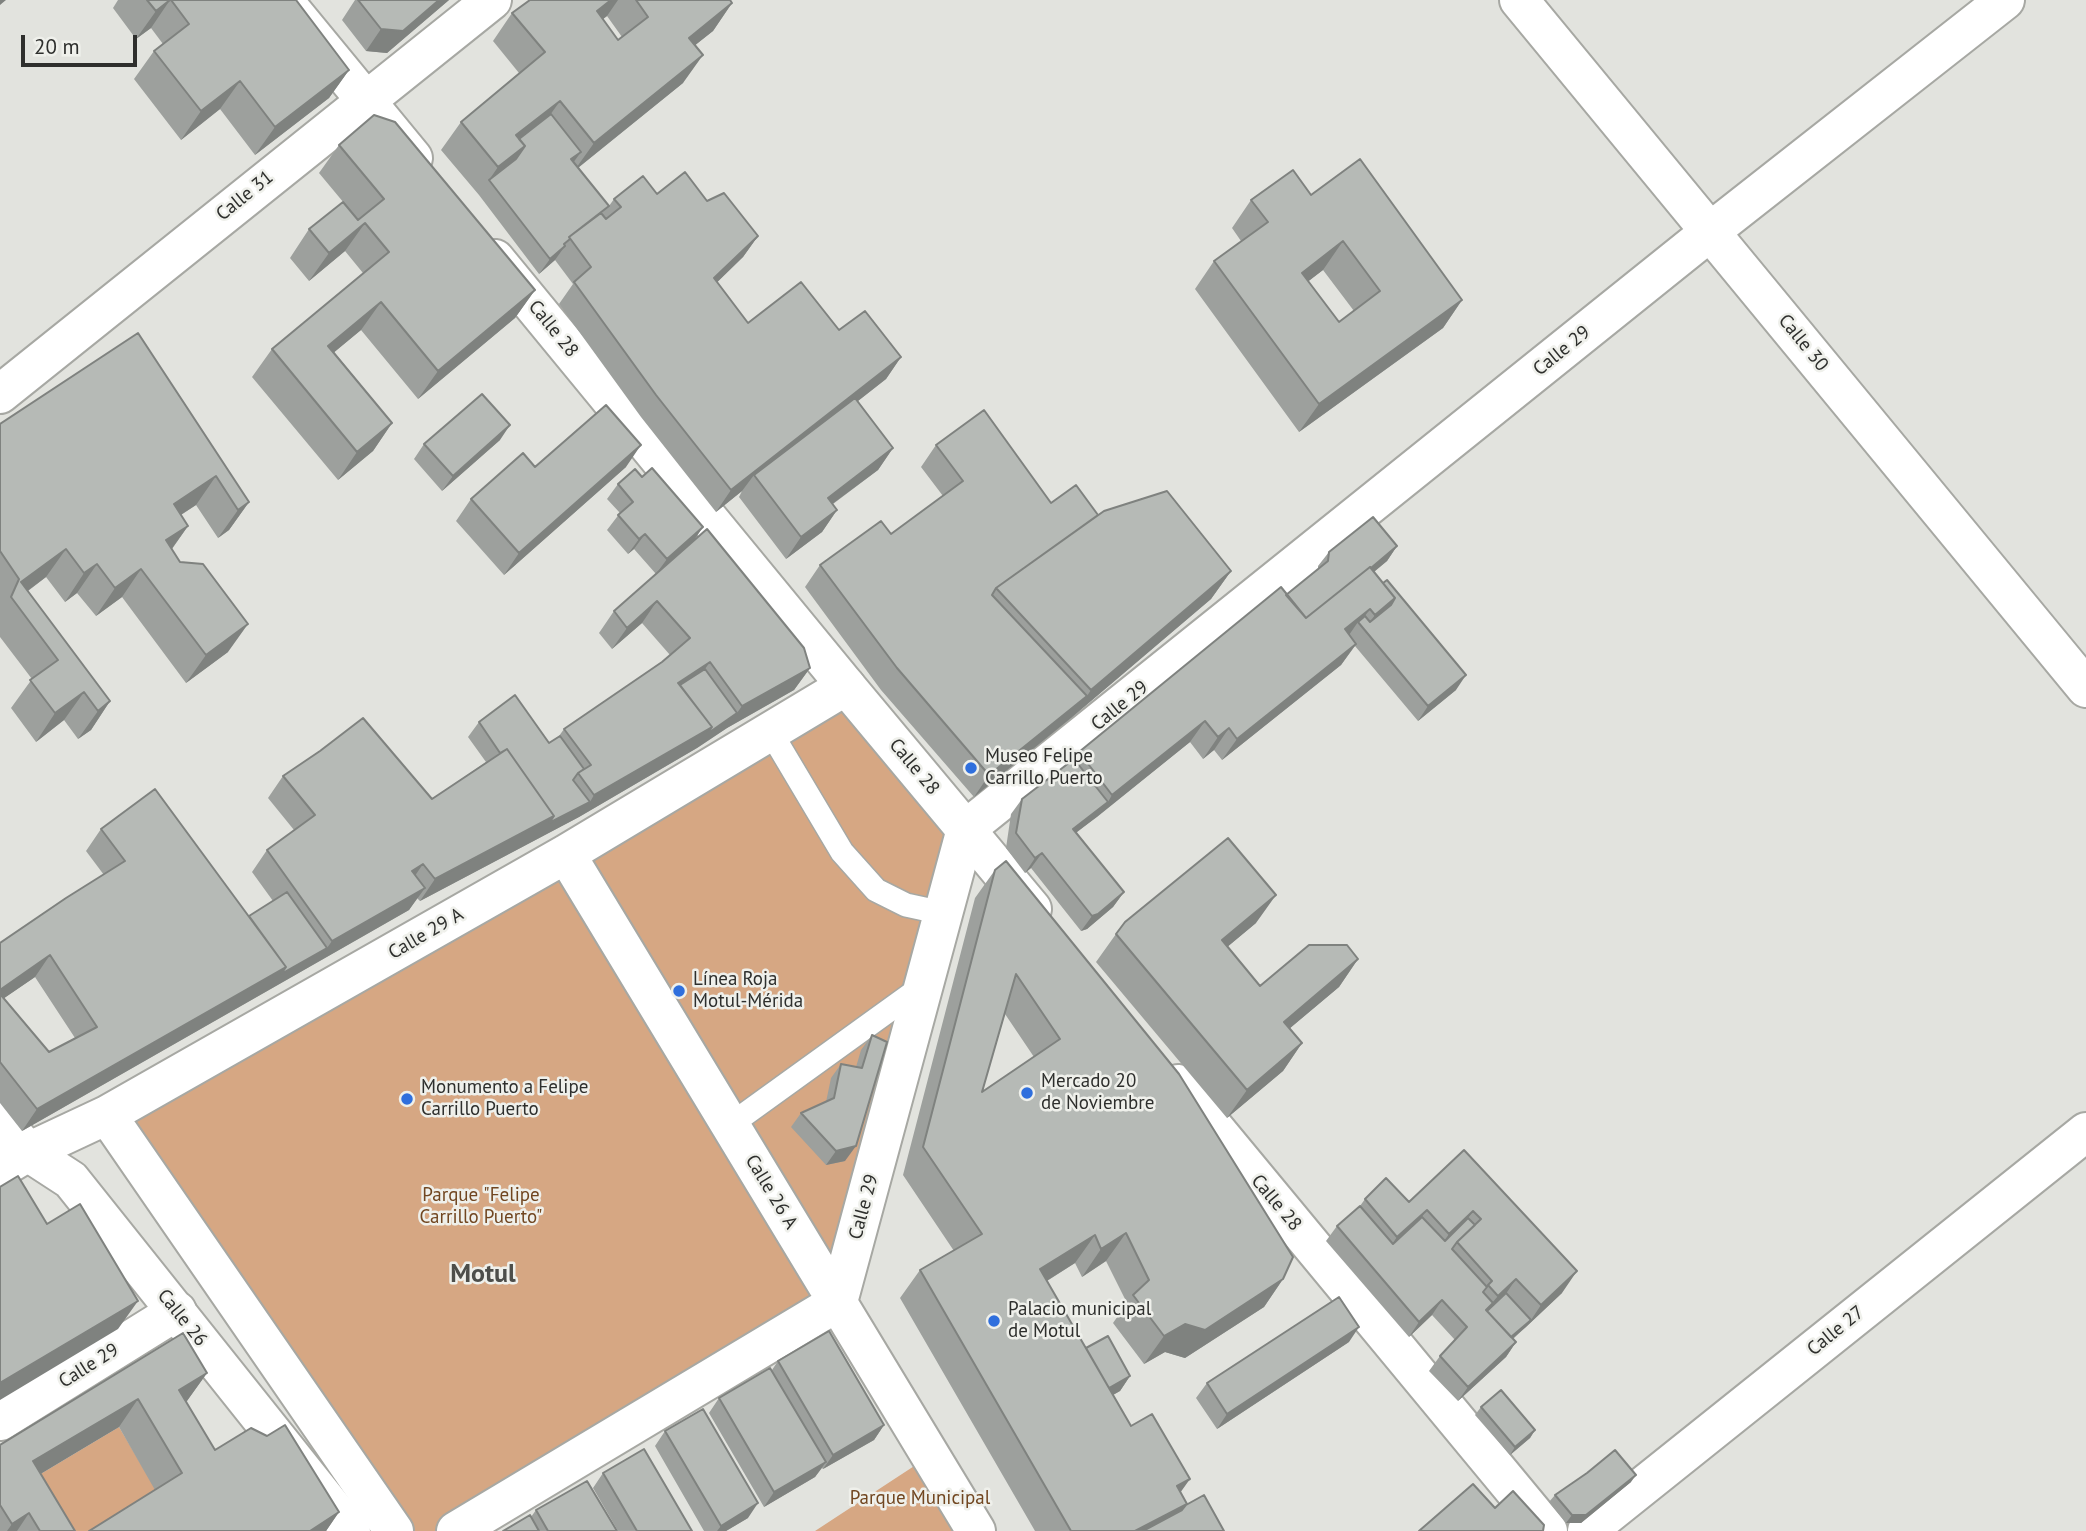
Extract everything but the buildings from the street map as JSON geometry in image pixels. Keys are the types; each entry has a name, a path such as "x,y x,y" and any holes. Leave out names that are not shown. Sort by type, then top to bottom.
{"street":[{"path":"283,0 435,185"},
{"name":"Calle 31","path":"0,394 492,0"},
{"name":"Calle 30","path":"1519,0 2086,688"},
{"name":"Calle 29","path":"838,1302 966,829 2005,0"},
{"name":"Calle 28","path":"470,228 1054,936"},
{"name":"Calle 29 A","path":"14,1160 107,1115 566,854 846,686"},
{"name":"Calle 26 A","path":"566,854 976,1531"},
{"name":"Calle 28","path":"1160,1063 1548,1531"},
{"path":"107,1115 394,1531"},
{"name":"Calle 26","path":"0,1118 14,1160 71,1180 351,1531"},
{"name":"Calle 27","path":"1587,1531 2086,1132"},
{"path":"456,1531 838,1302"},
{"name":"Calle 29","path":"0,1421 177,1311"}],"lane":[{"path":"770,731 842,852 876,890 906,905 943,913"},
{"path":"730,1125 924,985"}],"green space":[{"name":"Parque \"Felipe Carrillo Puerto\"","path":"846,686 966,829 838,1302 456,1531 393,1531 107,1115"},
{"path":"119,1427 164,1503 117,1531 38,1531 14,1490"},
{"name":"Parque Municipal","path":"931,1455 976,1531 815,1531"}],"place":[{"name":"Museo Felipe Carrillo Puerto","path":"971,768"},
{"name":"Línea Roja Motul-Mérida","path":"679,991"},
{"name":"Mercado 20 de Noviembre","path":"1027,1093"},
{"name":"Monumento a Felipe Carrillo Puerto","path":"407,1099"},
{"name":"Palacio municipal de Motul","path":"994,1321"}],"district":[{"name":"Motul","path":"483,1275"}]}
